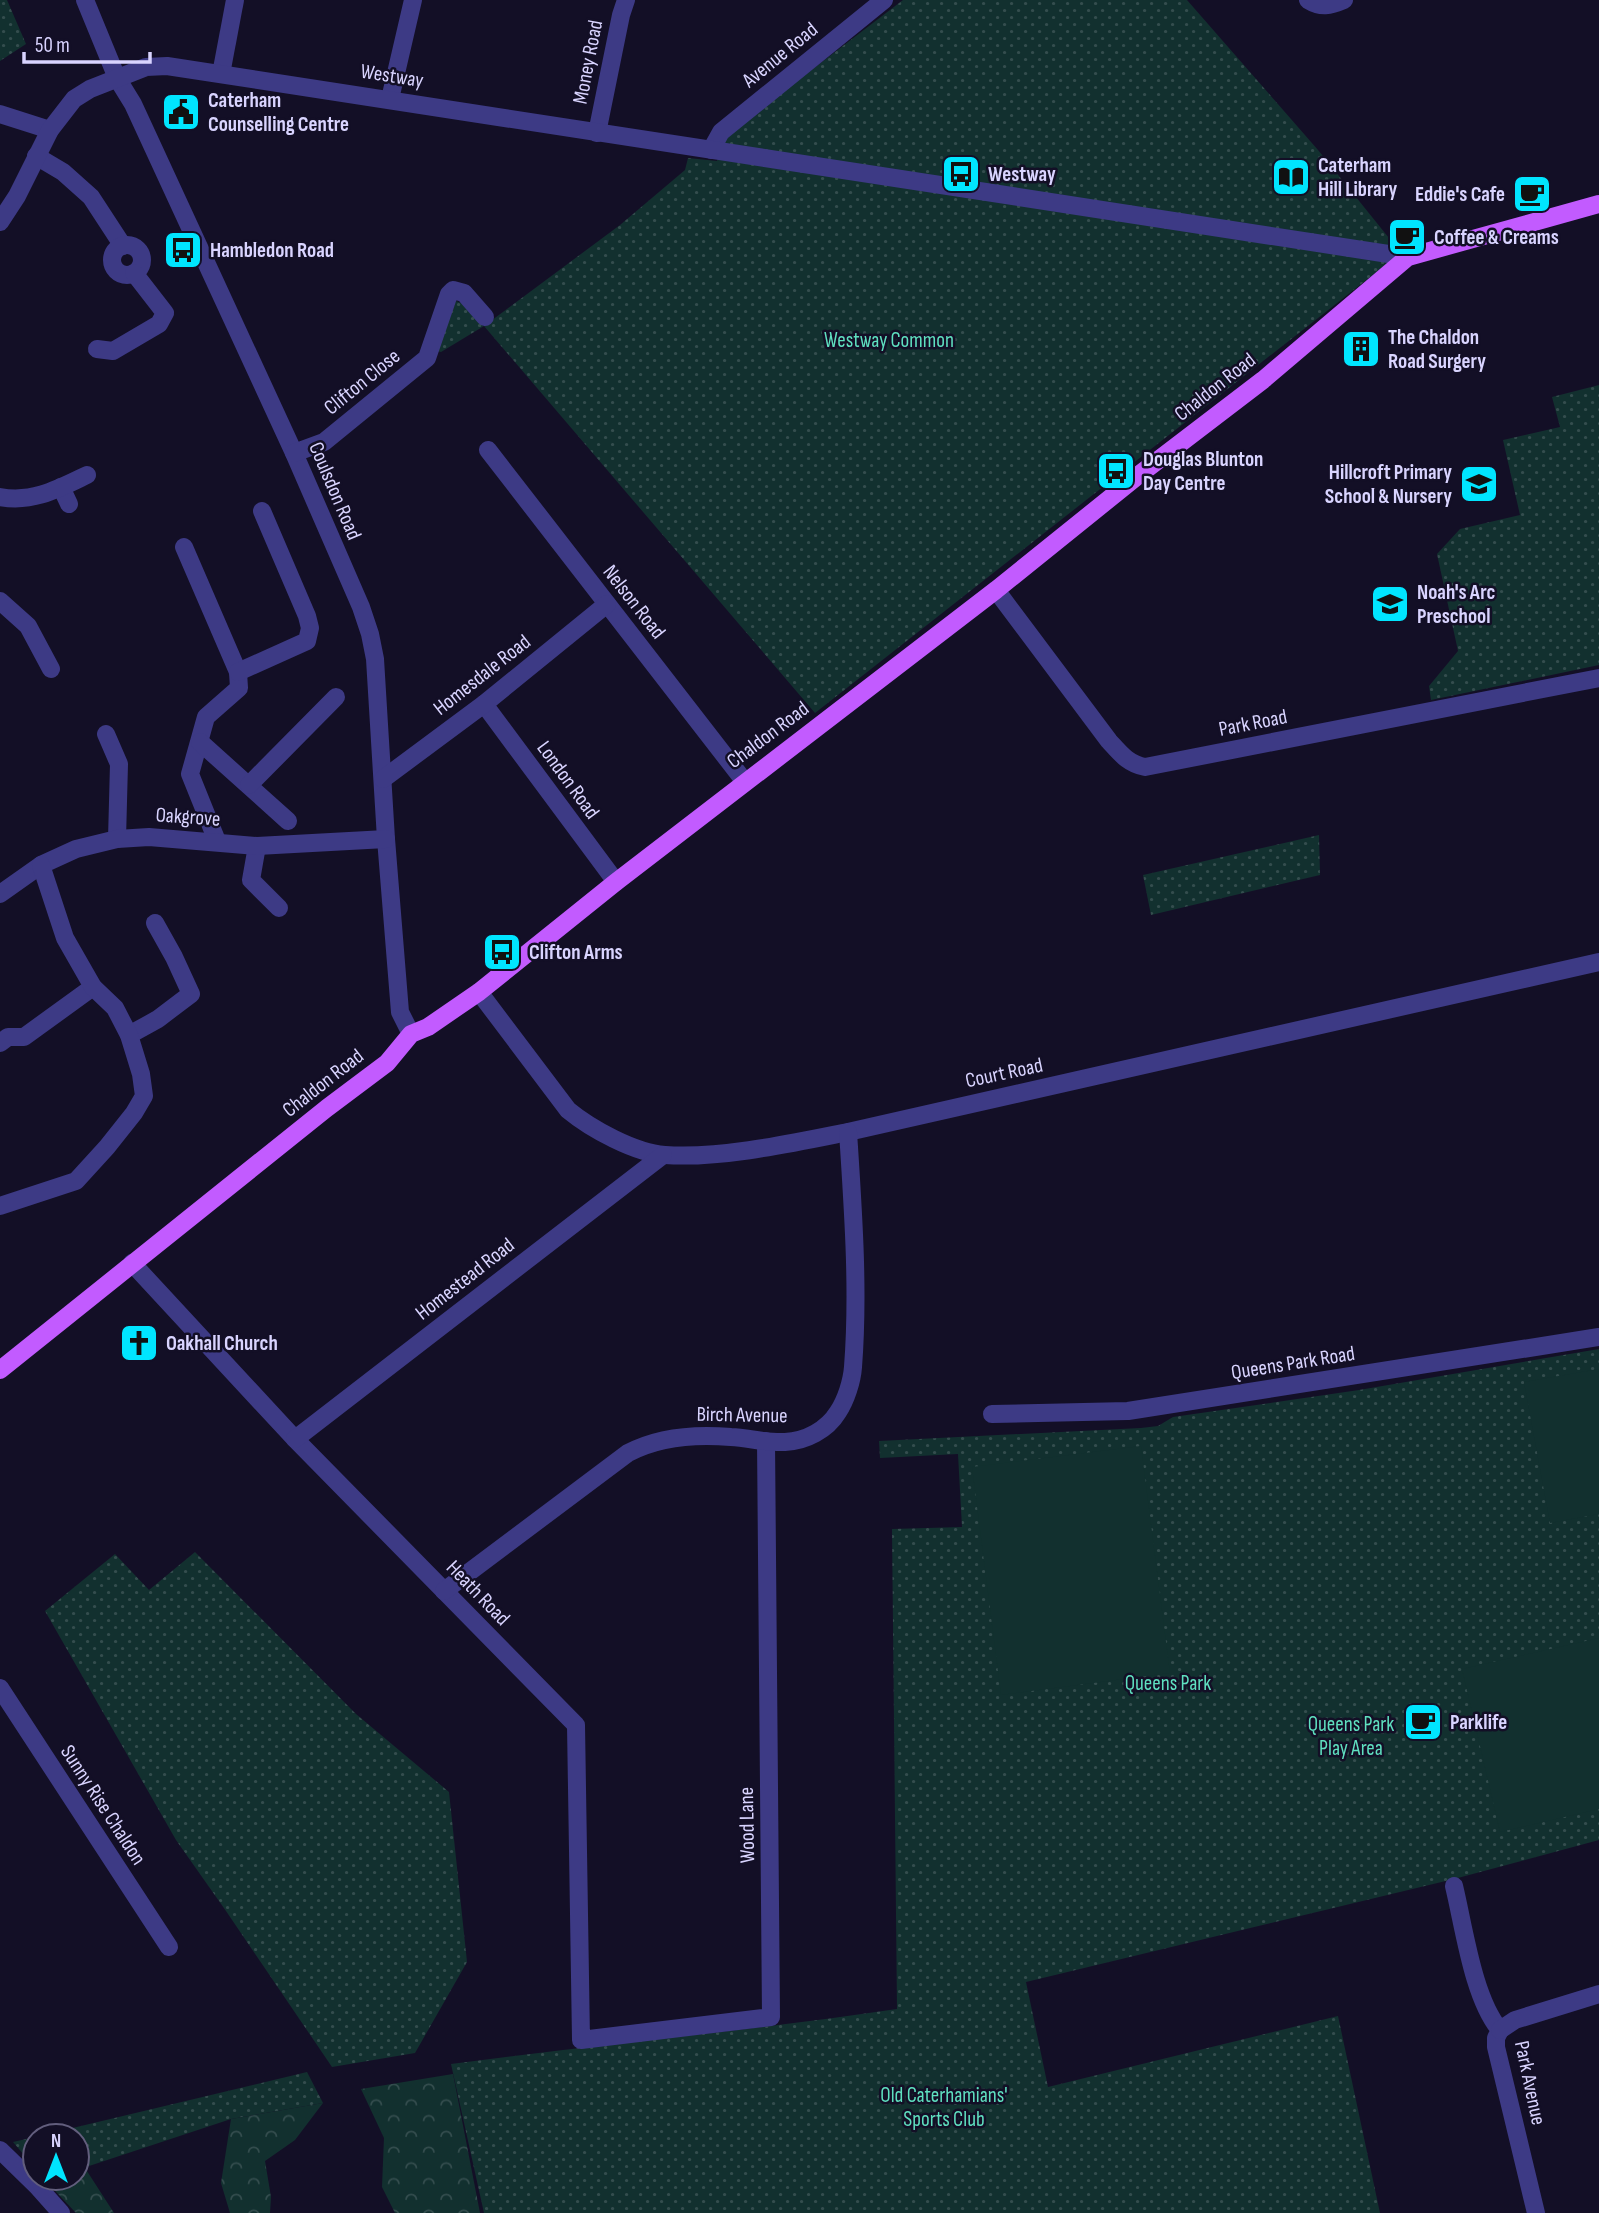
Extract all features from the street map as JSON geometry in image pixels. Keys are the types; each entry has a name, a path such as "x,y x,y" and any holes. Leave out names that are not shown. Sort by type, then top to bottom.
{"main road":[{"name":"Chaldon Road","path":"0,1370 387,1063 411,1034 428,1027 480,992 616,882 996,590 1140,474 1263,380 1408,257 1599,204"}],"street":[{"name":"Coulsdon Road","path":"85,0 117,78 133,104 294,453 361,607 370,634 375,659 400,1012 411,1034"},
{"path":"221,74 235,0"},
{"path":"390,99 413,0"},
{"name":"Money Road","path":"597,133 626,0"},
{"name":"Avenue Road","path":"712,150 721,132 884,0"},
{"path":"1308,0 1319,6 1330,6 1343,0"},
{"name":"Westway","path":"117,78 146,67 167,66 1408,257"},
{"path":"0,222 17,196 50,130 74,99 117,78"},
{"path":"0,114 50,130"},
{"path":"36,156 63,172 91,197 122,246 113,257 115,267 124,274 134,273 165,313 159,324 113,351 97,349"},
{"name":"Clifton Close","path":"294,453 324,442 427,358 452,283 485,317"},
{"name":"Nelson Road","path":"488,450 745,782"},
{"path":"0,497 29,499 87,475"},
{"path":"61,487 69,504"},
{"path":"238,672 307,641 310,628 262,511"},
{"path":"184,547 238,672 239,688 206,717 190,774 217,841"},
{"name":"Park Road","path":"996,590 1109,741 1124,758 1134,765 1145,767 1599,678"},
{"path":"0,601 28,626 51,669"},
{"name":"Homesdale Road","path":"383,779 484,704 607,604"},
{"path":"249,785 336,697"},
{"name":"London Road","path":"484,704 616,882"},
{"path":"106,734 119,764 117,839"},
{"path":"200,742 288,821"},
{"name":"Oakgrove","path":"0,894 41,865 76,849 117,839 149,837 257,846 386,839"},
{"path":"257,846 251,880 279,908"},
{"path":"0,1206 76,1181 134,1114 144,1096 141,1074 129,1035 115,1008 93,987 65,938 41,865"},
{"path":"129,1035 158,1019 191,994 155,923"},
{"name":"Court Road","path":"480,992 568,1110 582,1121 628,1144 663,1155 714,1153 780,1145 848,1132 1599,962"},
{"path":"0,1043 8,1037 24,1037 93,987"},
{"name":"Birch Avenue","path":"444,1591 628,1452 644,1444 668,1438 693,1437 787,1442 813,1436 826,1426 838,1412 853,1369 855,1273 848,1132"},
{"name":"Homestead Road","path":"295,1439 663,1155"},
{"name":"Heath Road","path":"132,1263 295,1439 576,1725 581,2040"},
{"name":"Queens Park Road","path":"992,1414 1128,1411 1599,1337"},
{"name":"Wood Lane","path":"581,2040 771,2017 766,1441"},
{"name":"Sunny Rise Chaldon","path":"0,1688 169,1947"},
{"name":"Park Avenue","path":"1454,1886 1473,1967 1486,2008 1500,2030 1496,2038 1496,2048 1536,2213"},
{"path":"1500,2030 1515,2020 1599,1994"},
{"path":"3,2157 61,2213"}],"green space":[{"path":"0,0 7,0 26,44 0,61"},
{"name":"Westway Common","path":"903,0 1187,0 1318,150 1393,243 1388,263 815,713 484,326 620,225 685,170 688,158 717,161 725,136"},
{"path":"456,301 469,306 484,326 441,352 437,351"},
{"path":"1599,385 1599,665 1431,700 1429,686 1458,651 1437,554 1460,529 1520,515 1503,440 1560,427 1552,397"},
{"path":"1319,835 1320,875 1151,915 1143,875"},
{"name":"Queens Park","path":"1599,1349 1599,1840 1454,1879 1026,1982 1048,2087 1338,2016 1380,2213 484,2213 451,2064 897,2009 892,1529 962,1527 958,1454 880,1458 879,1441 1158,1426 1173,1417 1359,1390"},
{"path":"1599,1369 1599,1514 1550,1523 1524,1382"},
{"path":"1141,1446 1170,1673 1001,1695 972,1467"},
{"path":"195,1552 356,1714 449,1792 467,1962 415,2053 332,2067 176,1840 45,1611 115,1554 149,1590"},
{"path":"1599,1638 1599,1809 1500,1832 1462,1669"},
{"path":"307,2072 323,2103 231,2119 91,2165 91,2124"},
{"path":"453,2074 480,2213 395,2213 382,2187 384,2138 361,2089"},
{"path":"323,2103 295,2140 265,2161 271,2197 270,2213 230,2213 221,2183 231,2119"},
{"path":"21,2140 21,2151 13,2142"},
{"path":"91,2177 114,2213 76,2213 56,2192 91,2192"}],"place":[{"name":"Caterham Counselling Centre","path":"181,112"},
{"name":"Westway","path":"961,174"},
{"name":"Caterham Hill Library","path":"1291,177"},
{"name":"Eddie's Cafe","path":"1532,194"},
{"name":"Coffee & Creams","path":"1407,237"},
{"name":"Hambledon Road","path":"183,250"},
{"name":"The Chaldon Road Surgery","path":"1361,349"},
{"name":"Douglas Blunton Day Centre","path":"1116,471"},
{"name":"Hillcroft Primary School & Nursery","path":"1479,484"},
{"name":"Noah's Arc Preschool","path":"1390,604"},
{"name":"Clifton Arms","path":"502,952"},
{"name":"Oakhall Church","path":"139,1343"},
{"name":"Parklife","path":"1423,1722"}],"park label":[{"name":"Queens Park Play Area","path":"1351,1736"},
{"name":"Old Caterhamians' Sports Club","path":"944,2107"}]}
